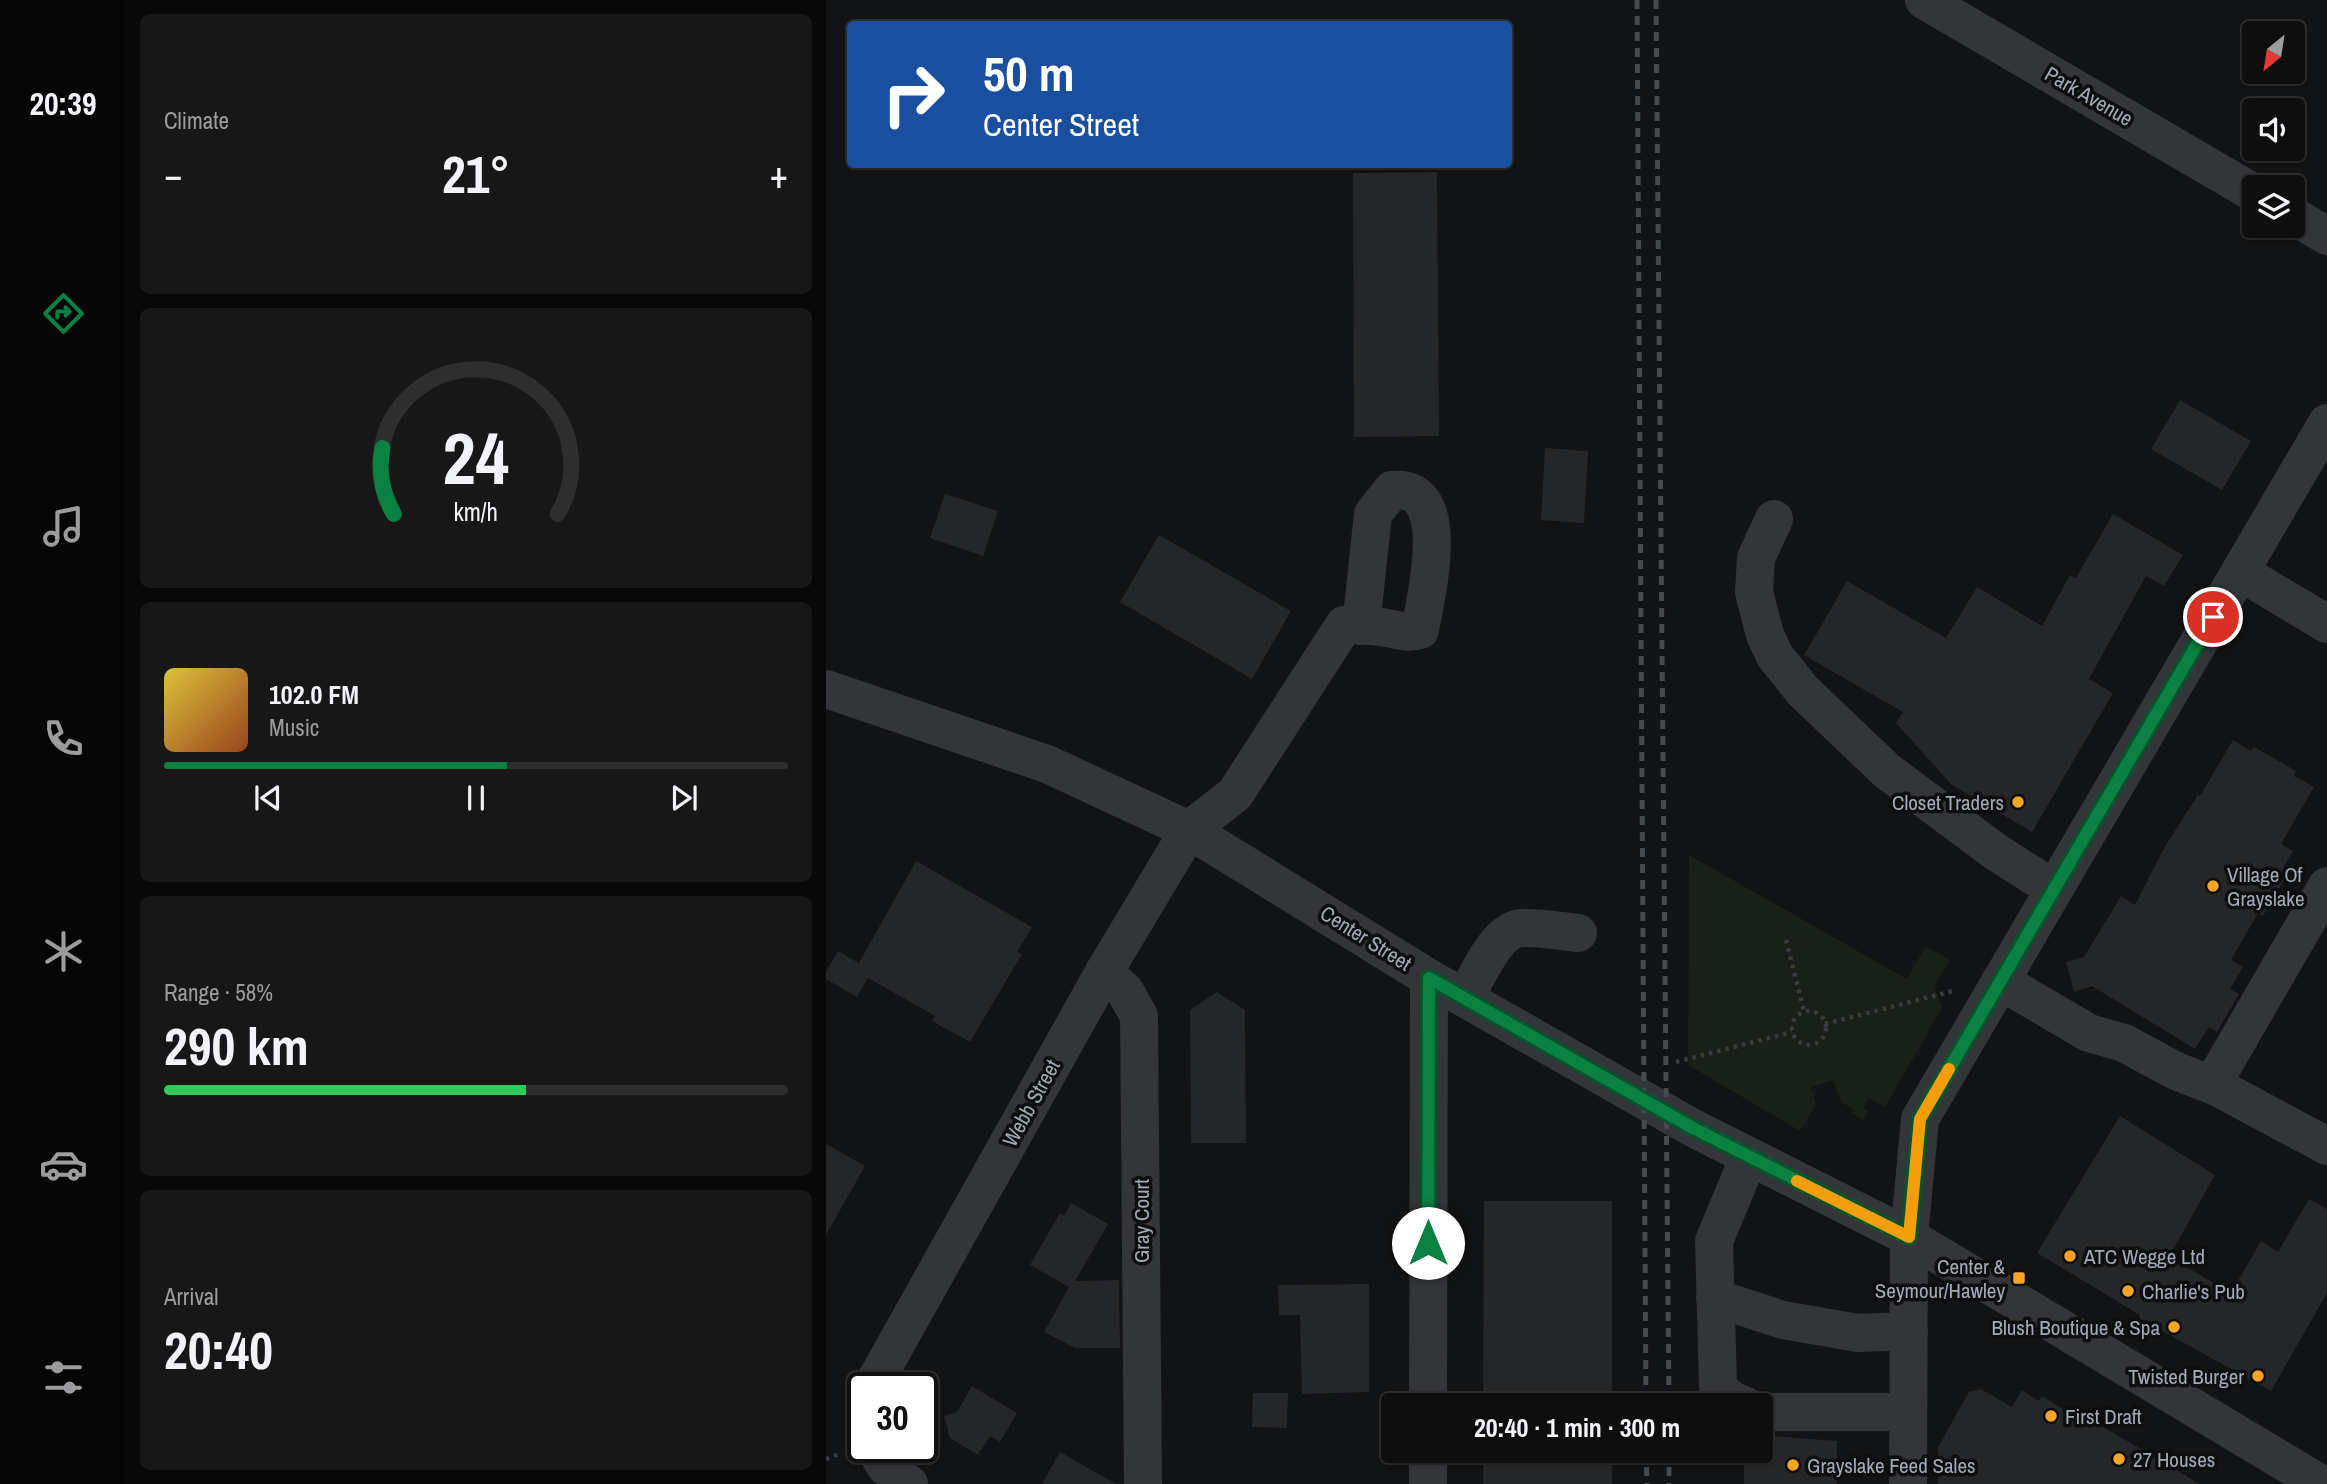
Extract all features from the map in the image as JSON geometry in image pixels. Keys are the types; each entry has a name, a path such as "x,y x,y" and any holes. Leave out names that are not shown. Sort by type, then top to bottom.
{"street":[{"name":"Park Avenue","path":"1924,0 1976,13 2242,185"},
{"path":"2305,223 2327,236"},
{"path":"1908,1484 1909,1237 1920,1119 2327,423"},
{"path":"1774,519 1756,558 1754,592 1765,635 1775,656 1803,691 1886,771 1996,852 2054,889"},
{"path":"2240,572 2327,624"},
{"path":"1189,830 1235,794 1344,625 1361,626"},
{"name":"Center Street","path":"826,689 1047,764 1189,830 1429,978 1667,1114 1909,1237 2321,1484"},
{"name":"Webb Street","path":"882,1372 1104,972 1189,830"},
{"path":"2212,1085 2327,886"},
{"path":"1465,998 1495,944 1507,931 1520,928 1578,933"},
{"name":"Gray Court","path":"1104,972 1125,991 1139,1016 1143,1484"},
{"path":"1428,1393 1429,978"},
{"path":"2000,981 2089,1033 2124,1043 2176,1071 2212,1085 2327,1146"},
{"path":"1724,1393 1718,1387 1714,1241 1749,1157"},
{"path":"1715,1297 1783,1320 1858,1333 1909,1331"},
{"path":"1773,1412 1908,1412"},
{"path":"883,1463 909,1484"},
{"path":"1428,1463 1428,1484"}],"path":[{"path":"1786,940 1804,1011"},
{"path":"1825,1024 1956,991"},
{"path":"1804,1011 1818,1014 1825,1024 1825,1034 1813,1045 1797,1041 1792,1032 1793,1021 1804,1011"},
{"path":"1676,1062 1792,1032"}],"shaded area":[{"path":"1689,855 1907,979 1926,946 1950,960 1935,986 1942,1008 1885,1107 1869,1098 1864,1108 1869,1111 1864,1120 1841,1102 1833,1080 1811,1087 1816,1104 1800,1131 1688,1065"}],"building":[{"path":"1437,172 1439,436 1354,437 1353,173"},
{"path":"2180,400 2251,441 2222,490 2151,449"},
{"path":"1545,448 1588,451 1584,523 1541,520"},
{"path":"945,494 998,511 983,556 930,538"},
{"path":"2113,514 2183,555 2164,586 2146,576 2089,679 2113,693 2032,832 1952,785 1896,723 1903,712 1804,655 1847,581 1946,638 1977,587 2042,626 2070,575 2076,578"},
{"path":"1159,535 1291,611 1252,679 1120,602"},
{"name":"Village Of Grayslake","path":"2233,740 2251,751 2254,747 2296,771 2294,776 2314,787 2281,844 2293,851 2283,869 2288,873 2263,916 2258,913 2231,960 2243,967 2230,989 2239,994 2217,1032 2209,1027 2195,1049 2092,986 2074,992 2066,962 2084,957 2121,896 2135,905 2164,848 2198,795 2200,796"},
{"path":"916,861 1032,927 1017,952 1022,954 970,1042 932,1021 935,1016 868,978 857,997 826,979 826,972 838,951 859,963"},
{"path":"1217,992 1245,1010 1246,1143 1191,1143 1190,1010"},
{"path":"2120,1116 2215,1175 2169,1257 2231,1293 2261,1241 2278,1252 2309,1199 2327,1209 2327,1293 2271,1391 2139,1318 2140,1315 2037,1253"},
{"path":"826,1144 865,1166 826,1235"},
{"path":"1484,1201 1612,1201 1612,1393 1483,1393"},
{"path":"1071,1203 1108,1224 1075,1281 1119,1280 1120,1348 1075,1348 1044,1332 1069,1287 1030,1265 1060,1213 1064,1216"},
{"path":"1369,1284 1369,1392 1302,1394 1300,1315 1279,1315 1278,1285"},
{"path":"972,1386 1017,1413 1000,1442 990,1436 978,1455 950,1438 944,1416 957,1412"},
{"path":"1981,1389 2012,1407 2022,1390 2039,1401 2042,1396 2075,1417 2078,1412 2200,1484 1938,1484 1938,1447 1969,1392"},
{"path":"1253,1393 1288,1393 1287,1428 1252,1427"},
{"path":"1773,1436 1837,1441 1837,1484 1744,1484 1744,1463 1773,1463"},
{"path":"1060,1452 1116,1484 1042,1484"},
{"path":"1483,1463 1612,1463 1612,1484 1483,1484"}],"railway":[{"path":"1637,0 1646,1393"},
{"path":"1656,0 1669,1393"},
{"path":"1646,1463 1647,1484"},
{"path":"1669,1463 1669,1484"}],"slow traffic":[{"path":"1797,1181 1909,1237 1920,1119 1949,1069"}],"place":[{"name":"Closet Traders","path":"2018,802"},
{"name":"Village Of Grayslake","path":"2213,886"},
{"name":"ATC Wegge Ltd","path":"2070,1256"},
{"name":"Center & Seymour/Hawley","path":"2019,1278"},
{"name":"Charlie's Pub","path":"2128,1291"},
{"name":"Blush Boutique & Spa","path":"2174,1327"},
{"name":"Twisted Burger","path":"2258,1376"},
{"name":"First Draft","path":"2051,1416"},
{"name":"27 Houses","path":"2119,1459"},
{"name":"Grayslake Feed Sales","path":"1793,1465"}],"route":[{"path":"1428,1243 1429,978 1693,1128 1909,1237 1920,1119 2213,617"}]}
